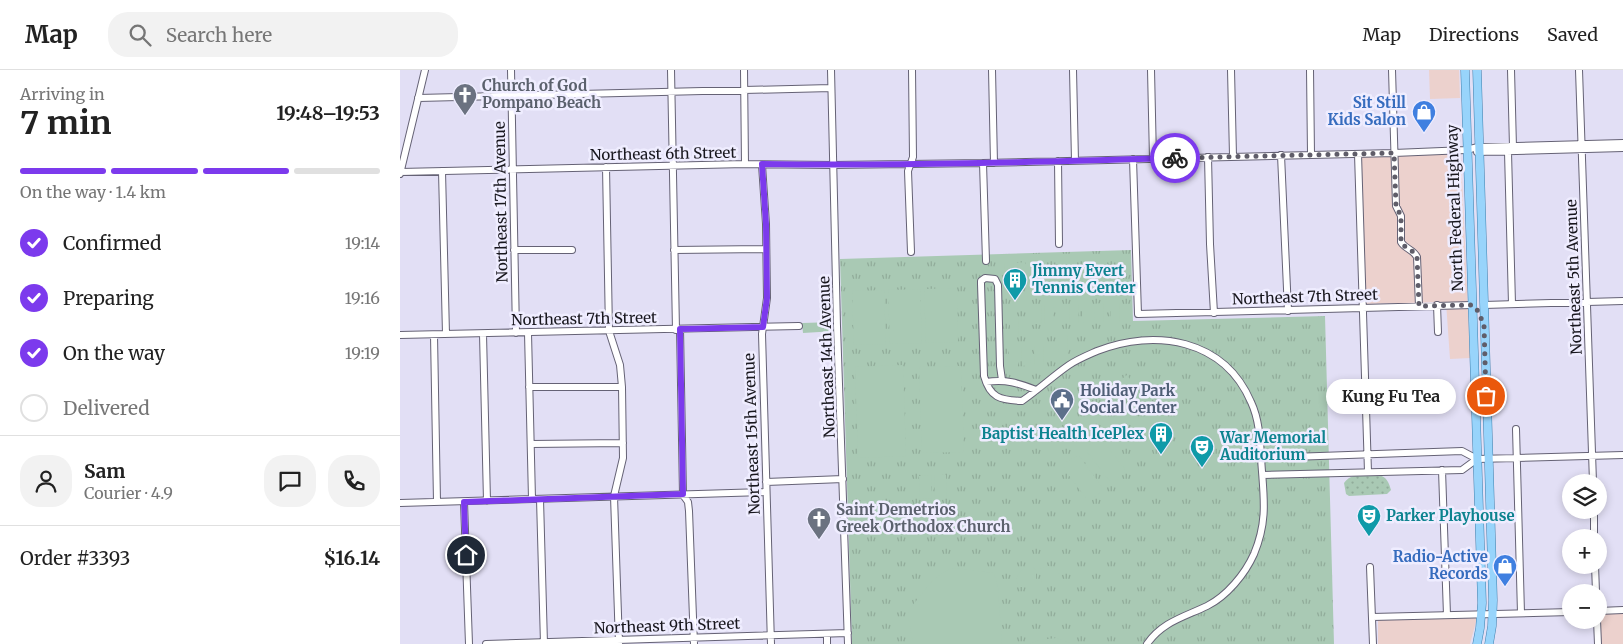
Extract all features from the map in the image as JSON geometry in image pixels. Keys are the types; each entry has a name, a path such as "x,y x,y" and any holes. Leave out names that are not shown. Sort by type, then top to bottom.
{"main road":[{"name":"North Federal Highway","path":"1465,70 1482,614 1477,644"},
{"name":"North Federal Highway","path":"1477,70 1493,614 1489,644"},
{"path":"1472,290 1484,305"},
{"path":"1472,305 1478,311 1484,325"}],"street":[{"path":"400,172 425,70"},
{"name":"Northeast 17th Avenue","path":"511,70 516,333"},
{"path":"671,70 674,250 683,494 688,502 690,511 694,641"},
{"path":"744,70 745,164"},
{"name":"Northeast 14th Avenue","path":"831,70 848,644"},
{"path":"911,252 908,171 913,157 912,70"},
{"path":"992,70 994,163"},
{"path":"1072,70 1075,161"},
{"path":"1151,70 1153,159"},
{"path":"1231,70 1233,156"},
{"path":"1310,70 1312,154"},
{"path":"1392,70 1396,206 1401,216 1401,242 1417,257 1419,306"},
{"path":"1511,70 1513,146"},
{"name":"Northeast 5th Avenue","path":"1579,70 1593,474"},
{"path":"418,98 831,88"},
{"name":"Northeast 6th Street","path":"400,172 745,164 983,164 1466,150 1508,152 1623,143"},
{"name":"Northeast 6th Street","path":"1478,150 1513,146 1623,148"},
{"path":"1508,152 1512,304"},
{"path":"1281,154 1288,311"},
{"path":"1358,154 1368,472"},
{"path":"1208,157 1214,313"},
{"name":"Northeast 7th Street","path":"1133,159 1138,314 1472,305"},
{"path":"1058,161 1059,244"},
{"name":"Northeast 15th Avenue","path":"762,164 767,298 762,334 771,644"},
{"path":"983,164 986,261"},
{"path":"606,167 609,331 620,365 622,387 623,458 614,496 619,642"},
{"path":"442,171 446,334"},
{"path":"674,250 766,248"},
{"path":"514,250 572,250"},
{"path":"1002,380 998,285 995,279 985,278 981,284 984,376 989,390 997,397 1010,401 1024,400 1071,364 1097,351 1118,344 1158,340 1198,347 1216,358 1234,374 1247,392 1257,418 1263,476 1264,512 1254,554 1245,570 1227,592 1208,606 1177,618 1154,635 1147,644"},
{"path":"1484,305 1623,301"},
{"path":"1436,306 1438,332"},
{"name":"Northeast 7th Street","path":"400,335 799,326"},
{"path":"528,333 531,444 544,643"},
{"path":"483,334 487,501"},
{"path":"434,335 437,502"},
{"path":"986,382 1002,380 1036,390"},
{"path":"1024,400 1025,386"},
{"path":"529,387 622,387"},
{"path":"1516,429 1521,614"},
{"path":"531,444 623,443"},
{"path":"1261,458 1462,451 1477,459 1623,455"},
{"path":"1263,476 1462,470 1477,459"},
{"path":"1442,470 1447,615"},
{"path":"766,482 843,478"},
{"path":"400,503 766,492"},
{"path":"464,502 469,644"},
{"path":"1370,567 1373,644"},
{"path":"1607,611 1623,610"},
{"path":"1372,617 1562,612"},
{"path":"1597,629 1598,644"},
{"name":"Northeast 9th Street","path":"486,644 694,641 770,636 795,639 848,633"},
{"path":"827,634 827,644"}],"shaded area":[{"path":"1429,70 1459,70 1460,98 1430,99"},
{"path":"1461,154 1470,358 1450,359 1446,302 1365,304 1361,157"},
{"path":"1623,613 1623,644 1601,644 1600,629 1607,629 1607,614"},
{"path":"1477,618 1470,644 1378,644 1378,620"}],"green space":[{"path":"1131,250 1133,321 1325,316 1334,644 852,644 840,259"},
{"path":"1025,262 1025,281 1017,281 1016,263"},
{"path":"1004,263 1013,263 1014,282 1005,282"},
{"path":"1102,274 1103,293 1094,293 1094,275"},
{"path":"1110,274 1119,274 1119,293 1110,293"},
{"path":"1066,275 1066,294 1057,294 1057,276"},
{"path":"1069,275 1077,275 1078,294 1069,294"},
{"path":"1082,275 1091,275 1091,294 1083,294"},
{"path":"1032,276 1041,276 1041,295 1032,295"},
{"path":"1043,276 1052,276 1053,295 1044,295"},
{"path":"957,288 958,342 926,343 924,289"},
{"path":"920,289 922,343 890,344 888,290"},
{"path":"884,290 886,344 854,345 852,291"},
{"path":"1103,303 1104,322 1095,322 1094,304"},
{"path":"1111,303 1119,303 1120,322 1111,322"},
{"path":"1067,304 1067,323 1058,323 1058,305"},
{"path":"1069,304 1078,304 1079,323 1070,323"},
{"path":"1083,304 1092,304 1092,322 1083,323"},
{"path":"1033,305 1041,305 1042,324 1033,324"},
{"path":"1044,305 1053,305 1054,323 1045,324"},
{"path":"1010,318 1018,318 1019,337 1010,337"},
{"path":"835,322 836,331 803,333 802,323"},
{"path":"1067,335 1068,354 1059,354 1058,336"},
{"path":"1034,346 1043,346 1044,365 1035,365"},
{"path":"1009,347 1018,347 1018,366 1009,366"},
{"path":"1021,347 1030,347 1031,365 1022,366"},
{"path":"903,365 906,456 858,458 855,367"},
{"path":"961,366 964,452 922,453 919,367"},
{"path":"1127,375 1134,385 1126,392 1118,382"},
{"path":"1099,439 1102,440 1125,469 1124,474 1115,481 1109,480 1087,452 1088,446"},
{"path":"1076,456 1080,457 1102,487 1101,492 1093,498 1086,498 1064,469 1065,463"},
{"path":"931,475 932,498 920,499 919,476"},
{"path":"934,475 946,475 947,498 935,498"},
{"path":"1360,475 1379,475 1386,479 1389,485 1391,490 1387,494 1349,496 1346,494 1344,483 1347,479"},
{"path":"1049,566 1059,574 1058,586 1042,586 1040,569"},
{"path":"1026,567 1032,567 1036,570 1036,587 1019,587 1018,576"},
{"path":"955,568 994,573 998,588 1002,644 913,644 908,615 910,609 935,579"},
{"path":"1056,638 1072,644 1029,644 1039,640"}],"way so far":[{"path":"1175,158 1281,154 1394,153 1396,206 1401,216 1401,242 1402,245 1412,251 1417,257 1419,306 1472,305 1478,311 1484,325 1486,396"}],"place":[{"name":"Church of God Pompano Beach","path":"465,116"},
{"name":"Sit Still Kids Salon","path":"1424,133"},
{"name":"Jimmy Evert Tennis Center","path":"1015,301"},
{"name":"Kung Fu Tea","path":"1486,396"},
{"name":"Holiday Park Social Center","path":"1062,421"},
{"name":"Baptist Health IcePlex","path":"1161,455"},
{"name":"War Memorial Auditorium","path":"1202,468"},
{"name":"Parker Playhouse","path":"1369,537"},
{"name":"Saint Demetrios Greek Orthodox Church","path":"819,540"},
{"name":"Radio-Active Records","path":"1505,587"}],"route":[{"path":"466,555 464,502 683,494 680,329 763,327 767,298 766,224 762,164 983,164 1175,158"}]}
